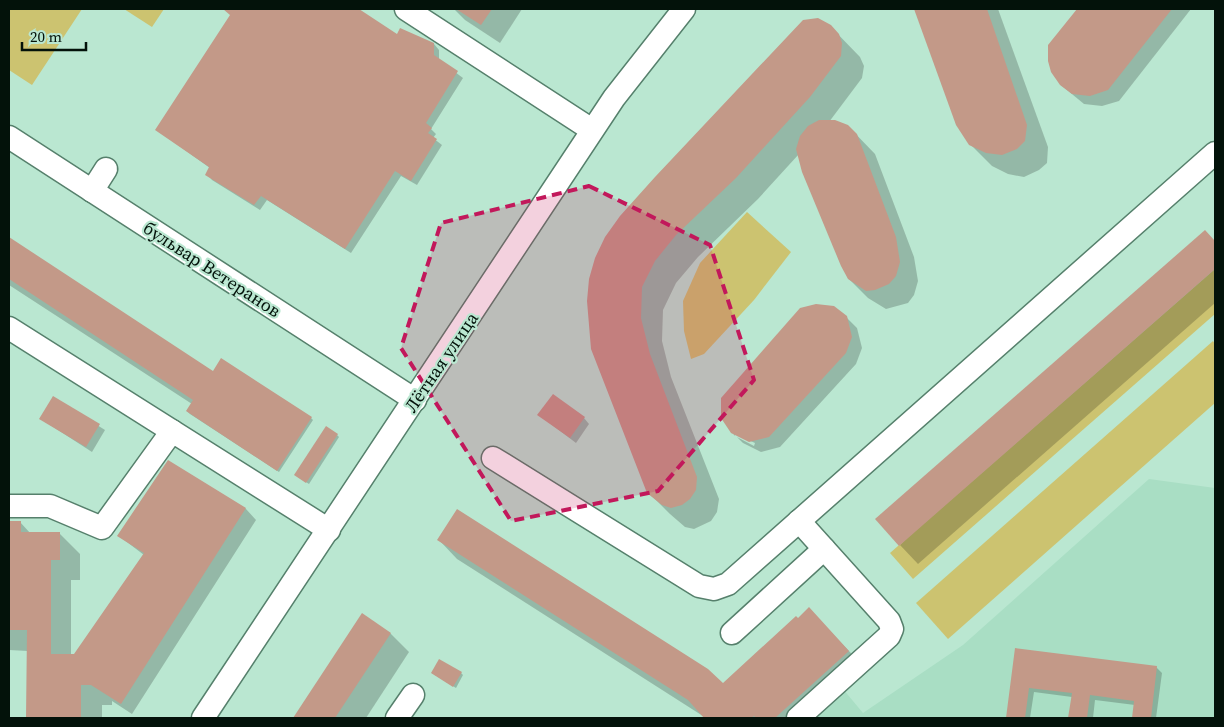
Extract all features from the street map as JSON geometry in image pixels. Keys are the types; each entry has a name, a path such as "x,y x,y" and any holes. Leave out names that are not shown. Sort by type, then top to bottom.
{"street":[{"path":"406,9 592,130"},
{"name":"Лётная улица","path":"203,718 592,130 650,49 684,9"},
{"name":"бульвар Ветеранов","path":"9,137 415,400"},
{"path":"493,458 699,586 714,589 728,584 1215,154"},
{"path":"92,191 106,169"},
{"path":"9,328 329,530"},
{"path":"9,506 50,506 102,528 172,431"},
{"path":"798,718 889,636 892,629 890,621 799,521"},
{"path":"732,634 824,549"},
{"path":"397,718 413,695"}],"highlighted area":[{"path":"589,186 710,245 754,380 658,491 511,521 401,348 441,223"}],"shaded area":[{"path":"9,9 82,9 32,85 9,70"},
{"path":"124,9 164,9 152,27"},
{"path":"747,212 791,252 754,300 704,354 691,359 684,331 683,301 700,263"},
{"path":"1215,269 1215,314 913,579 890,553"},
{"path":"1213,341 1215,344 1215,403 948,639 916,603"},
{"path":"1149,479 1215,488 1215,718 812,718 843,689 863,713 963,645"}],"building":[{"path":"223,9 359,9 397,34 400,28 434,43 434,55 458,71 426,123 432,128 428,133 437,139 411,181 395,171 345,249 261,196 254,205 205,175 209,167 155,130 230,15"},
{"path":"456,9 492,9 481,25"},
{"path":"914,9 987,9 1027,125 1025,141 1017,149 1002,155 986,153 969,145 956,125"},
{"path":"1077,9 1172,9 1108,90 1090,96 1072,94 1060,85 1051,72 1048,61 1048,45"},
{"path":"818,18 831,25 839,34 842,43 841,56 810,97 736,178 676,235 655,261 642,287 641,318 650,354 697,477 696,490 690,499 682,505 671,508 662,505 647,493 591,349 587,301 589,279 595,258 605,237 620,216 655,177 803,20"},
{"path":"819,120 835,120 848,125 857,134 896,237 900,262 896,276 889,284 875,290 866,291 848,279 802,172 796,149 800,136 808,126"},
{"path":"1205,230 1215,241 1215,269 899,546 875,519"},
{"path":"9,237 213,371 221,358 312,417 277,471 186,411 193,400 9,279"},
{"path":"816,304 834,306 847,316 852,337 846,353 769,437 749,442 731,433 721,418 721,398 800,308"},
{"path":"553,394 585,417 570,438 537,415"},
{"path":"53,396 100,424 86,447 39,419"},
{"path":"326,426 338,434 306,483 294,475"},
{"path":"168,460 246,508 121,704 91,685 81,685 81,718 26,718 27,630 9,630 9,521 21,521 21,532 60,532 60,560 51,560 51,654 74,654 144,553 117,536"},
{"path":"457,509 708,669 723,683 796,616 798,618 809,607 849,651 775,718 756,718 754,716 751,718 704,718 688,700 437,540"},
{"path":"362,613 391,633 335,718 293,718"},
{"path":"1015,648 1157,666 1151,718 1132,718 1134,701 1090,695 1087,718 1068,718 1072,693 1029,688 1025,718 1006,718"},
{"path":"439,659 462,672 453,687 431,673"}]}
